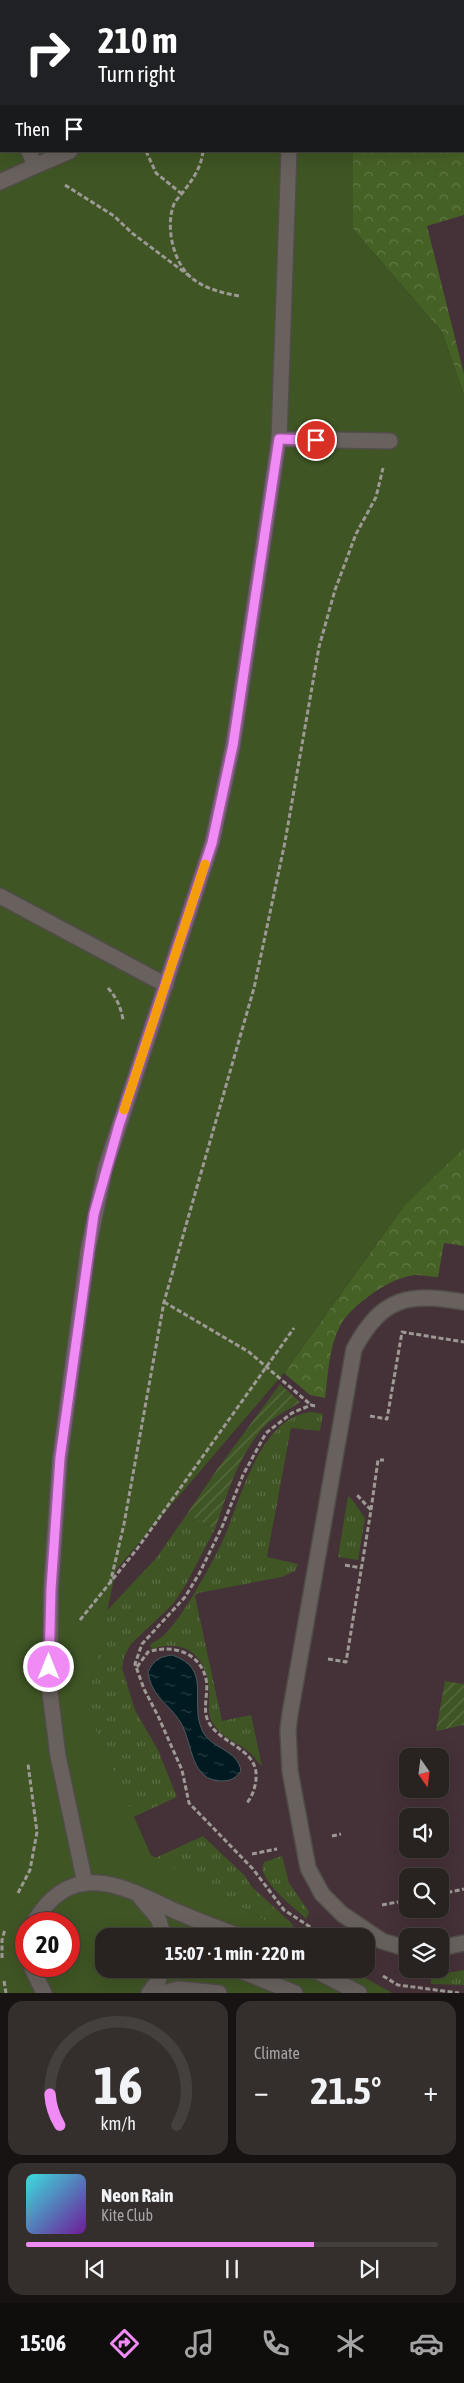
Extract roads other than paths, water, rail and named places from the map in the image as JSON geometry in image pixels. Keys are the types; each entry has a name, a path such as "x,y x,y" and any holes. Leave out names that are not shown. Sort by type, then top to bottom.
{"street":[{"path":"29,152 35,166"},
{"path":"0,182 68,152"},
{"path":"85,1883 58,1756 50,1693 49,1653 60,1458 93,1223 105,1169 212,843 233,745 279,439 289,152"},
{"path":"279,439 390,441"},
{"path":"0,896 166,985"},
{"path":"399,1947 382,1941 342,1914 322,1894 308,1868 294,1795 288,1738 290,1714 354,1349 366,1328 381,1312 395,1303 412,1298 440,1298 464,1302"},
{"path":"41,1912 46,1903 64,1890 85,1883 106,1882 126,1888 197,1921 217,1928"},
{"path":"126,1888 144,1900 158,1918 161,1928"},
{"path":"449,1946 464,1943"},
{"path":"36,1977 44,1993"},
{"path":"149,1993 159,1978"},
{"path":"259,1978 295,1993"},
{"path":"330,1978 359,1993"},
{"path":"163,1993 178,1989 219,1993"}],"water":[{"path":"172,1655 185,1661 192,1668 198,1686 199,1719 202,1730 211,1741 229,1753 239,1764 241,1771 233,1779 222,1781 204,1775 194,1760 181,1723 153,1688 148,1672 150,1668 157,1660"}]}
